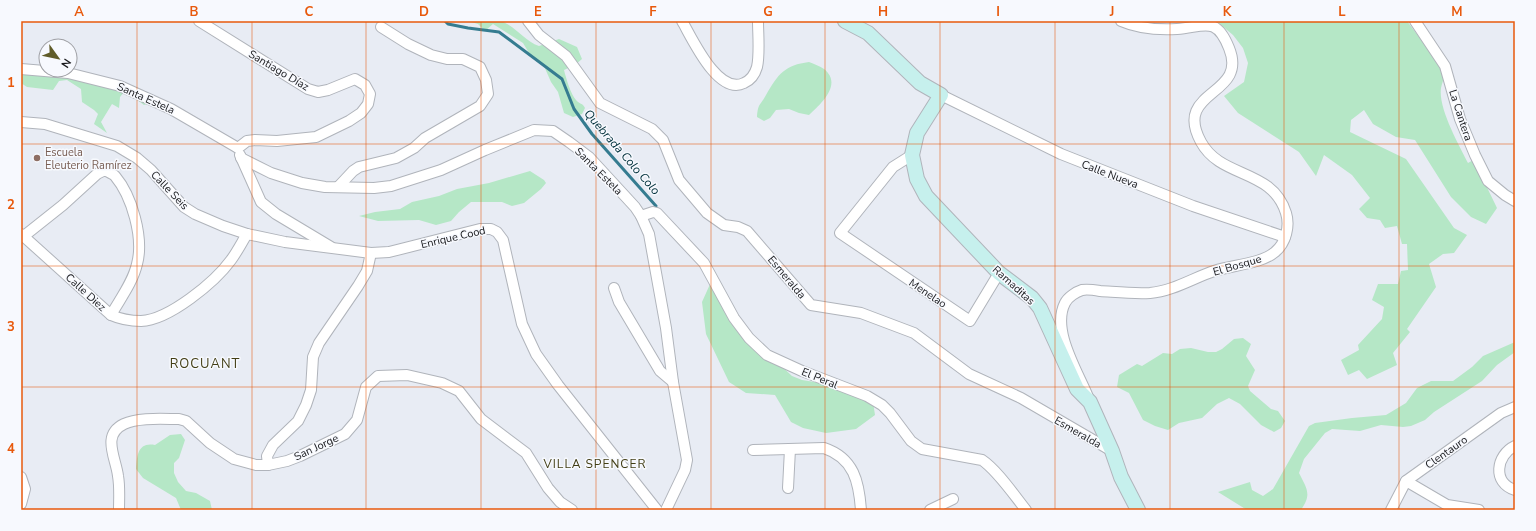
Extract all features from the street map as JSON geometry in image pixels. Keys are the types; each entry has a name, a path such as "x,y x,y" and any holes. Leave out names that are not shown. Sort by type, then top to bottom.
{"street":[{"name":"Santiago Díaz","path":"199,21 308,88 318,92 328,90 355,79 365,85 370,94 368,104 361,114 316,137 277,141 247,141 238,148"},
{"name":"Esmeralda","path":"528,21 539,35 566,56 600,103 652,129 663,140 679,180 707,213 724,225 738,227 747,231 811,306 861,313 914,333 969,374 1021,398 1112,451"},
{"path":"682,21 702,57 711,68 730,84 740,85 751,79 757,65 758,21"},
{"path":"845,21 868,33 920,83 941,96"},
{"path":"1121,21 1146,27 1178,29 1196,25 1207,25 1219,30 1225,39 1233,58 1232,71 1226,81 1200,105 1194,114 1194,124 1206,150 1222,164 1259,180 1272,189 1281,200 1286,211 1288,222 1285,237"},
{"name":"La Cantera","path":"1415,21 1445,66 1460,119 1488,181 1515,201"},
{"path":"338,187 353,171 359,167 396,158 414,148 426,138 480,106 488,94 486,80 480,67 463,59 446,59 431,55 408,44 381,27"},
{"name":"Santa Estela","path":"21,69 68,73 120,86 183,115 238,148"},
{"name":"Ramaditas","path":"941,96 917,133 912,155 917,179 926,196 999,273 1032,298 1040,308 1077,389 1090,402 1112,451 1121,477 1138,510"},
{"name":"Calle Nueva","path":"941,96 1061,154 1193,206 1285,237"},
{"name":"Calle Seis","path":"21,122 45,124 117,146 127,151 151,170 184,207 202,217 247,234 285,242 371,253"},
{"name":"Santa Estela","path":"241,158 271,173 302,183 325,187 374,188 391,186 441,170 534,130 553,131 589,157 641,216 650,234 666,328 673,382 687,460 685,470 666,510"},
{"path":"238,148 261,202 276,214 334,249"},
{"name":"Menelao","path":"912,155 893,168 840,233 970,321 999,273"},
{"path":"23,235 63,205 96,174 105,170 114,175 129,200 134,215 140,249 132,278 111,315"},
{"name":"El Peral","path":"641,216 653,212 657,213 704,262 734,318 749,338 767,355 802,371 867,396 882,405 890,413 911,441 922,449 982,460 989,465 1026,510"},
{"name":"Enrique Cood","path":"371,253 390,252 480,229 491,229 497,232 503,240 506,251 522,324 536,354 558,385 657,510"},
{"name":"Calle Diez","path":"23,235 111,315 119,319 142,321 164,314 184,304 209,283 231,261 247,234"},
{"name":"El Bosque","path":"1090,402 1064,343 1062,313 1065,302 1073,294 1084,290 1151,293 1171,288 1214,271 1265,258 1280,247 1285,237"},
{"path":"268,465 268,456 273,445 298,421 306,405 311,390 313,357 319,343 367,271 371,253"},
{"path":"614,288 619,302 660,371 673,382"},
{"name":"San Jorge","path":"119,510 118,470 111,451 111,442 113,434 117,428 124,424 135,421 179,418 186,421 210,443 234,459 256,466 268,465 300,456 345,434 357,420 366,387 378,376 407,375 442,383 459,391 481,419 526,453 548,488 560,502 572,510"},
{"name":"Clentauro","path":"1391,510 1406,481 1501,413 1515,407"},
{"path":"1515,446 1509,449 1501,461 1499,471 1500,480 1509,488 1515,490"},
{"path":"753,450 824,448 834,452 845,460 853,472 860,491 861,510"},
{"path":"788,488 790,449"},
{"path":"21,477 25,489 21,504"},
{"path":"1406,481 1447,505 1479,510"},
{"path":"930,510 952,499"}],"green space":[{"path":"468,21 500,21 539,46 559,39 577,47 582,59 575,65 564,70 567,82 574,98 585,108 582,114 573,117 564,113 558,92 551,82 544,66 529,53 523,43 493,24 485,31 478,24"},
{"path":"1209,21 1407,21 1446,73 1442,82 1441,96 1446,116 1468,163 1475,159 1497,208 1486,224 1471,217 1451,197 1415,140 1396,137 1373,124 1364,110 1351,120 1350,132 1406,159 1454,228 1467,235 1454,253 1443,254 1429,264 1436,287 1407,329 1410,332 1393,353 1397,365 1367,379 1359,370 1348,375 1341,360 1359,350 1358,345 1382,319 1384,307 1372,300 1378,284 1398,284 1401,271 1408,270 1407,244 1402,244 1397,226 1385,228 1380,220 1367,218 1359,209 1370,198 1352,175 1324,155 1316,176 1299,152 1238,113 1224,96 1244,82 1248,63 1243,48 1233,35 1221,25"},
{"path":"809,62 824,69 829,75 831,87 824,100 809,115 789,109 776,110 770,118 764,121 757,117 758,109 774,81 788,68 801,63"},
{"path":"21,68 38,68 38,78 78,78 78,71 134,86 152,96 155,102 144,105 125,91 120,97 119,108 112,104 101,122 107,133 94,124 98,114 82,102 81,89 67,80 59,81 53,90 27,87 21,83"},
{"path":"530,171 546,183 524,203 512,206 502,202 471,202 451,221 436,225 419,220 378,221 359,216 375,212 400,209 412,202"},
{"path":"711,282 735,323 792,376 802,380 827,384 873,402 875,415 856,429 826,433 803,428 791,422 775,395 746,393 729,382 706,334 702,302"},
{"path":"1243,338 1251,344 1246,356 1255,370 1248,386 1250,391 1271,409 1278,411 1285,421 1281,428 1274,432 1261,425 1240,404 1229,398 1217,404 1202,418 1179,423 1168,430 1143,420 1129,393 1117,387 1119,375 1137,364 1142,366 1163,353 1172,354 1180,349 1191,348 1208,352 1216,352 1234,339"},
{"path":"1515,342 1515,352 1497,365 1482,381 1434,412 1425,420 1411,426 1403,427 1381,425 1360,431 1332,429 1325,433 1304,459 1299,473 1307,492 1306,500 1301,510 1247,510 1218,492 1250,482 1252,490 1263,496 1273,489 1309,426 1315,423 1386,415 1406,403 1417,388 1431,381 1453,381 1472,367 1483,356"},
{"path":"181,434 185,440 179,458 174,463 174,473 178,482 186,491 196,493 210,501 212,510 181,510 176,498 143,478 136,469 138,454 142,448 149,445 155,445 170,435"}],"waterway":[{"name":"Quebrada Colo Colo","path":"445,21 448,24 499,32 562,79 574,109 592,134 656,206"}],"place":[{"name":"Escuela Eleuterio Ramírez","path":"37,158"}],"district":[{"name":"ROCUANT","path":"205,363"},
{"name":"VILLA SPENCER","path":"595,464"}]}
